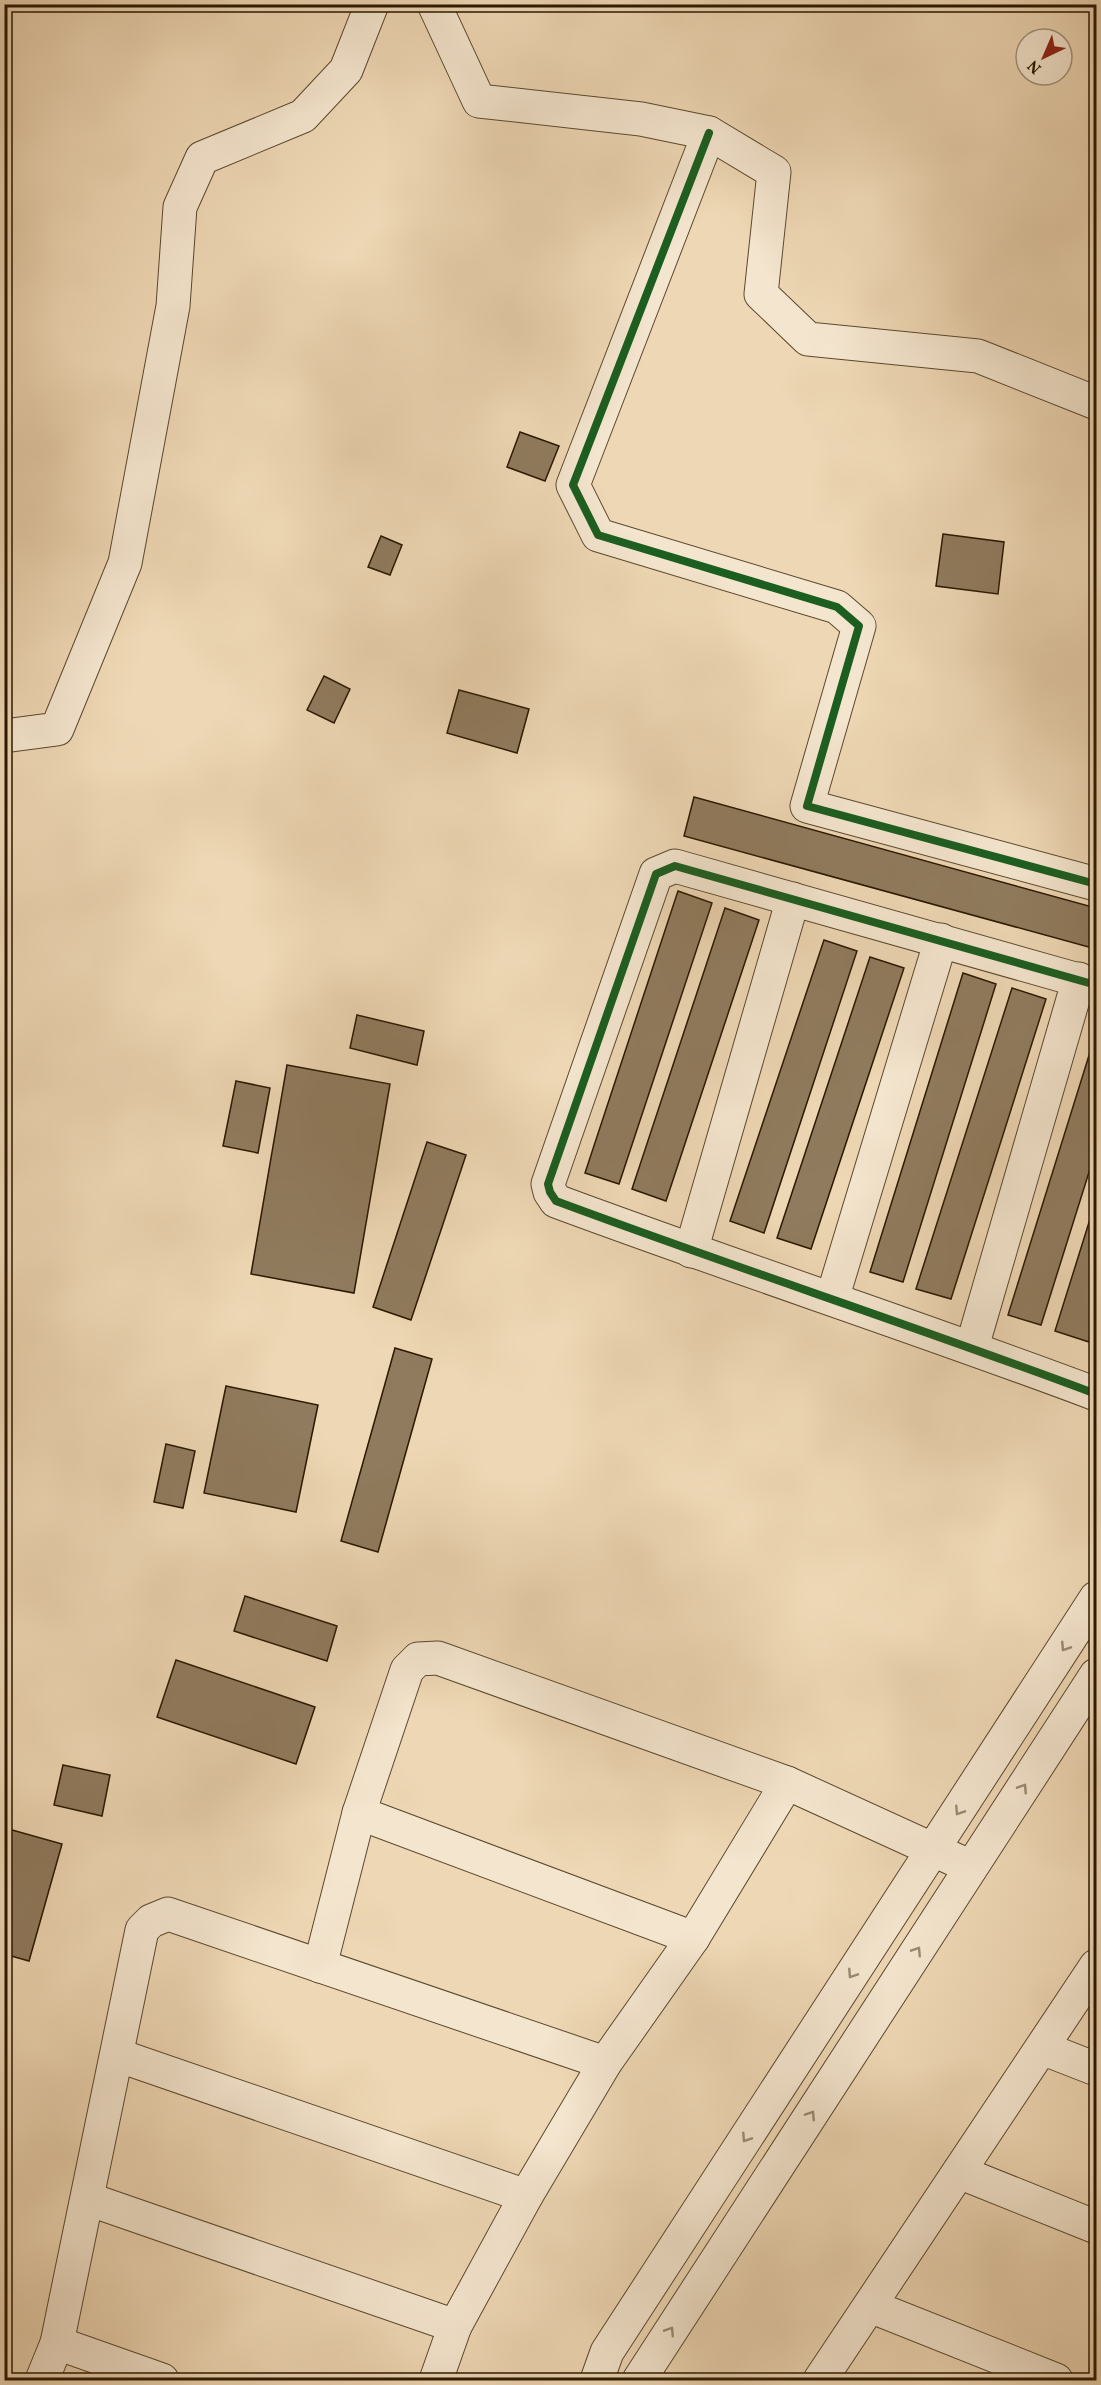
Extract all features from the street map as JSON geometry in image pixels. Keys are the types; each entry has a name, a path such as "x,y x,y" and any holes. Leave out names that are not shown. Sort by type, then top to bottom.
{"street":[{"path":"4,736 57,729 124,563 173,306 180,207 202,158 303,116 346,70 372,4"},
{"path":"434,4 479,101 641,119 709,133 774,172 761,294 808,339 978,356 1096,403"},
{"path":"709,133 573,485 598,535 837,607 859,626 807,806 1096,884"},
{"path":"972,1347 1088,982 675,866 656,874 548,1184 556,1202 691,1251 972,1347 1096,1394"},
{"path":"691,1251 793,899"},
{"path":"832,1299 941,940"},
{"path":"1096,1598 602,2366 644,2379 1096,1675"},
{"path":"320,1966 359,1813 407,1670 418,1659 438,1658 787,1783 972,1867"},
{"path":"436,2380 455,2326 526,2196 605,2063 693,1938 787,1783"},
{"path":"359,1813 693,1938"},
{"path":"42,2380 57,2343 142,1930 151,1921 168,1914 605,2063"},
{"path":"820,2380 1096,1966"},
{"path":"1042,2048 1096,2069"},
{"path":"117,2055 526,2196"},
{"path":"959,2172 1096,2227"},
{"path":"88,2199 455,2326"},
{"path":"870,2306 1056,2380"},
{"path":"57,2343 162,2380"}],"building":[{"path":"520,432 559,446 545,481 507,467"},
{"path":"943,534 1004,542 998,594 936,586"},
{"path":"381,536 402,545 390,575 368,567"},
{"path":"324,676 350,689 334,723 307,710"},
{"path":"459,690 529,709 517,753 447,733"},
{"path":"694,797 1096,908 1096,949 684,836"},
{"path":"678,891 712,903 619,1184 585,1173"},
{"path":"725,908 759,920 666,1201 632,1189"},
{"path":"824,940 857,951 764,1233 730,1221"},
{"path":"870,957 904,968 811,1249 777,1238"},
{"path":"963,973 996,984 903,1282 870,1272"},
{"path":"1012,988 1046,999 951,1299 916,1289"},
{"path":"357,1015 424,1031 417,1065 350,1048"},
{"path":"1096,1033 1096,1150 1041,1325 1008,1315"},
{"path":"287,1065 390,1084 354,1293 251,1274"},
{"path":"236,1081 270,1088 258,1153 223,1146"},
{"path":"427,1142 466,1155 411,1320 373,1307"},
{"path":"1096,1200 1096,1318 1089,1342 1055,1331"},
{"path":"395,1348 432,1359 378,1552 341,1541"},
{"path":"226,1386 318,1405 296,1512 204,1493"},
{"path":"166,1444 195,1451 183,1508 154,1502"},
{"path":"245,1596 337,1626 327,1661 234,1631"},
{"path":"176,1660 315,1707 296,1764 157,1717"},
{"path":"63,1765 110,1775 102,1816 54,1805"},
{"path":"5,1828 62,1844 29,1961 4,1954"}],"cycle path":[{"path":"709,133 573,485 598,535 837,607 859,626 807,806 1096,884"},
{"path":"1096,985 675,866 656,874 548,1184 556,1201 1096,1394"}]}
